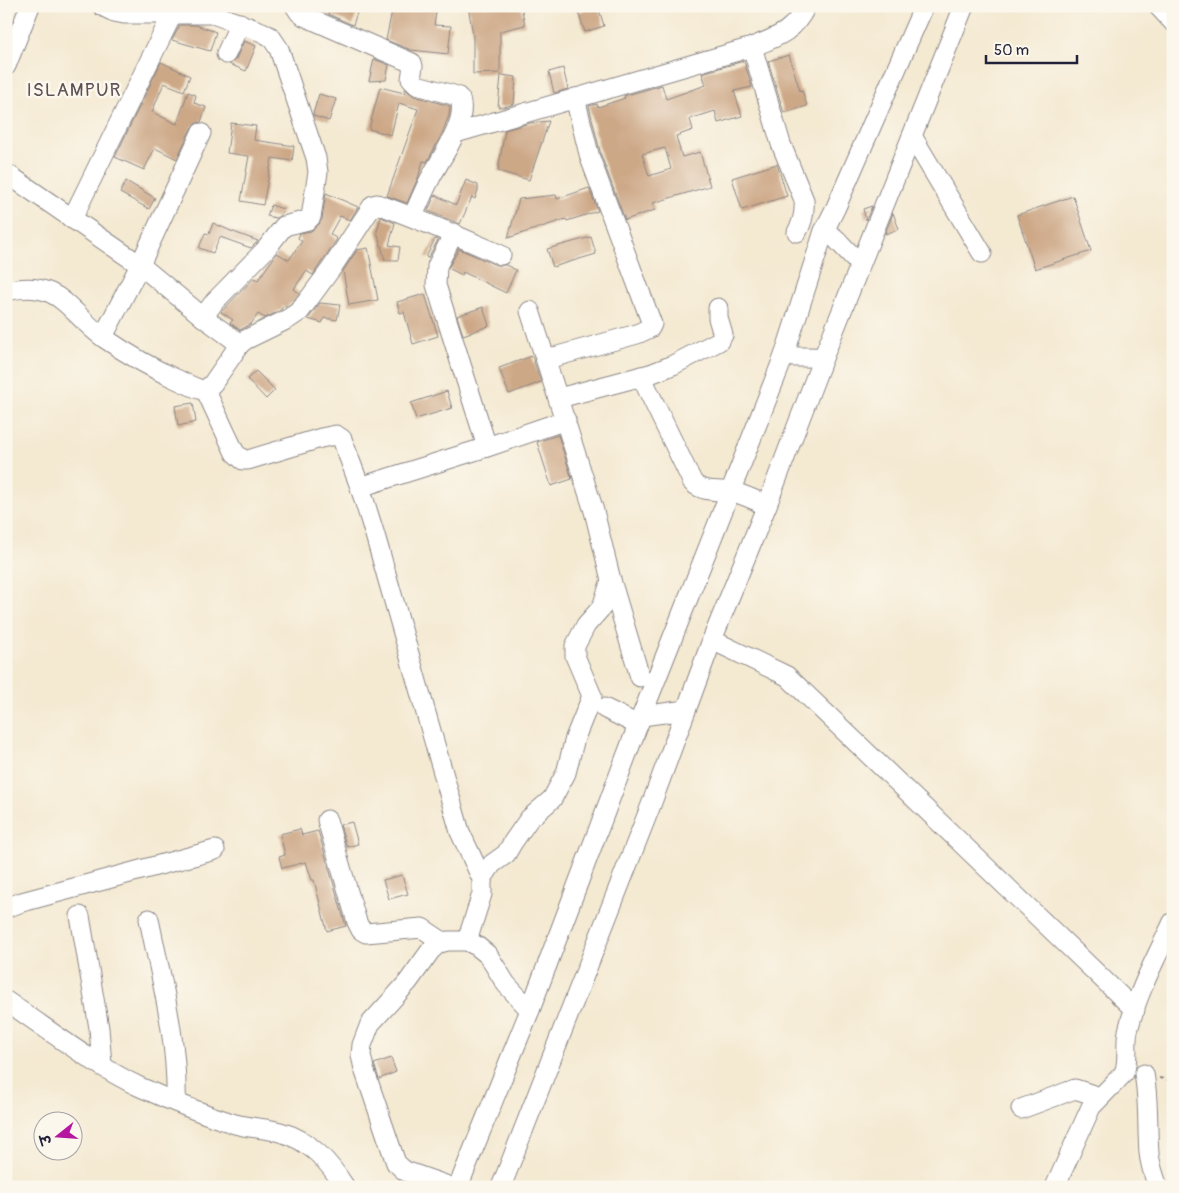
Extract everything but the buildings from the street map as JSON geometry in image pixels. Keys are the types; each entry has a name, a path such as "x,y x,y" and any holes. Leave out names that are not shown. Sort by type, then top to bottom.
{"street":[{"path":"6,66 30,6"},
{"path":"102,6 114,12 124,14 213,14 240,23 271,37 276,43 309,136 318,172 310,217 308,220 284,226 266,248 215,301 203,318"},
{"path":"295,6 304,16 410,62 413,66 411,79 417,85 457,96 460,99 462,108 456,133 430,179 413,216"},
{"path":"456,133 752,47 781,35 794,26 806,6"},
{"path":"458,1187 530,1010 640,721 784,356 824,231 924,6"},
{"path":"501,1187 640,833 712,640 964,6"},
{"path":"1158,6 1173,22"},
{"path":"72,219 172,15"},
{"path":"226,54 240,23"},
{"path":"752,47 781,144 804,200 803,220 796,232"},
{"path":"547,360 636,334 650,328 652,324 590,158 575,98"},
{"path":"103,337 140,265 201,133"},
{"path":"912,136 982,253"},
{"path":"6,173 140,265 203,318 240,344"},
{"path":"6,291 30,287 57,296 72,307 103,337 154,370 189,385 205,389 214,383 240,344 300,311 331,269 373,205 377,204 413,216 500,255"},
{"path":"824,231 835,238 860,264"},
{"path":"454,233 437,266 436,285 487,447"},
{"path":"559,398 641,376 673,365 721,340 718,308"},
{"path":"530,310 594,511 611,580 640,677"},
{"path":"784,356 823,358"},
{"path":"641,376 693,484 708,490 731,492 767,505"},
{"path":"205,389 235,453 241,460 248,460 321,438 338,436 342,439 360,487 460,832 482,879 482,894 467,941"},
{"path":"360,487 566,420"},
{"path":"611,580 602,607 586,625 575,646 574,656 594,705 640,721 686,710"},
{"path":"712,640 787,676 1135,1010"},
{"path":"482,879 492,864 506,854 512,842 529,819 552,799 566,773 575,738 594,705"},
{"path":"327,820 361,930 366,933 422,928 443,942"},
{"path":"6,908 215,850"},
{"path":"80,916 99,1028 102,1065"},
{"path":"149,919 171,1035 176,1072 176,1102"},
{"path":"1055,1187 1091,1107 1116,1083 1126,1068 1127,1036 1135,1010 1145,983 1173,922"},
{"path":"451,1187 405,1171 396,1163 364,1069 361,1055 363,1039 370,1024 408,982 431,950 443,942 467,941 488,955 506,984 530,1010"},
{"path":"6,1001 102,1065 139,1086 210,1116 236,1124 277,1131 292,1136 315,1150 326,1160 345,1187"},
{"path":"1144,1074 1148,1098 1149,1153 1158,1187"},
{"path":"1021,1109 1075,1090 1100,1097"}],"district":[{"name":"ISLAMPUR","path":"74,90"}]}
